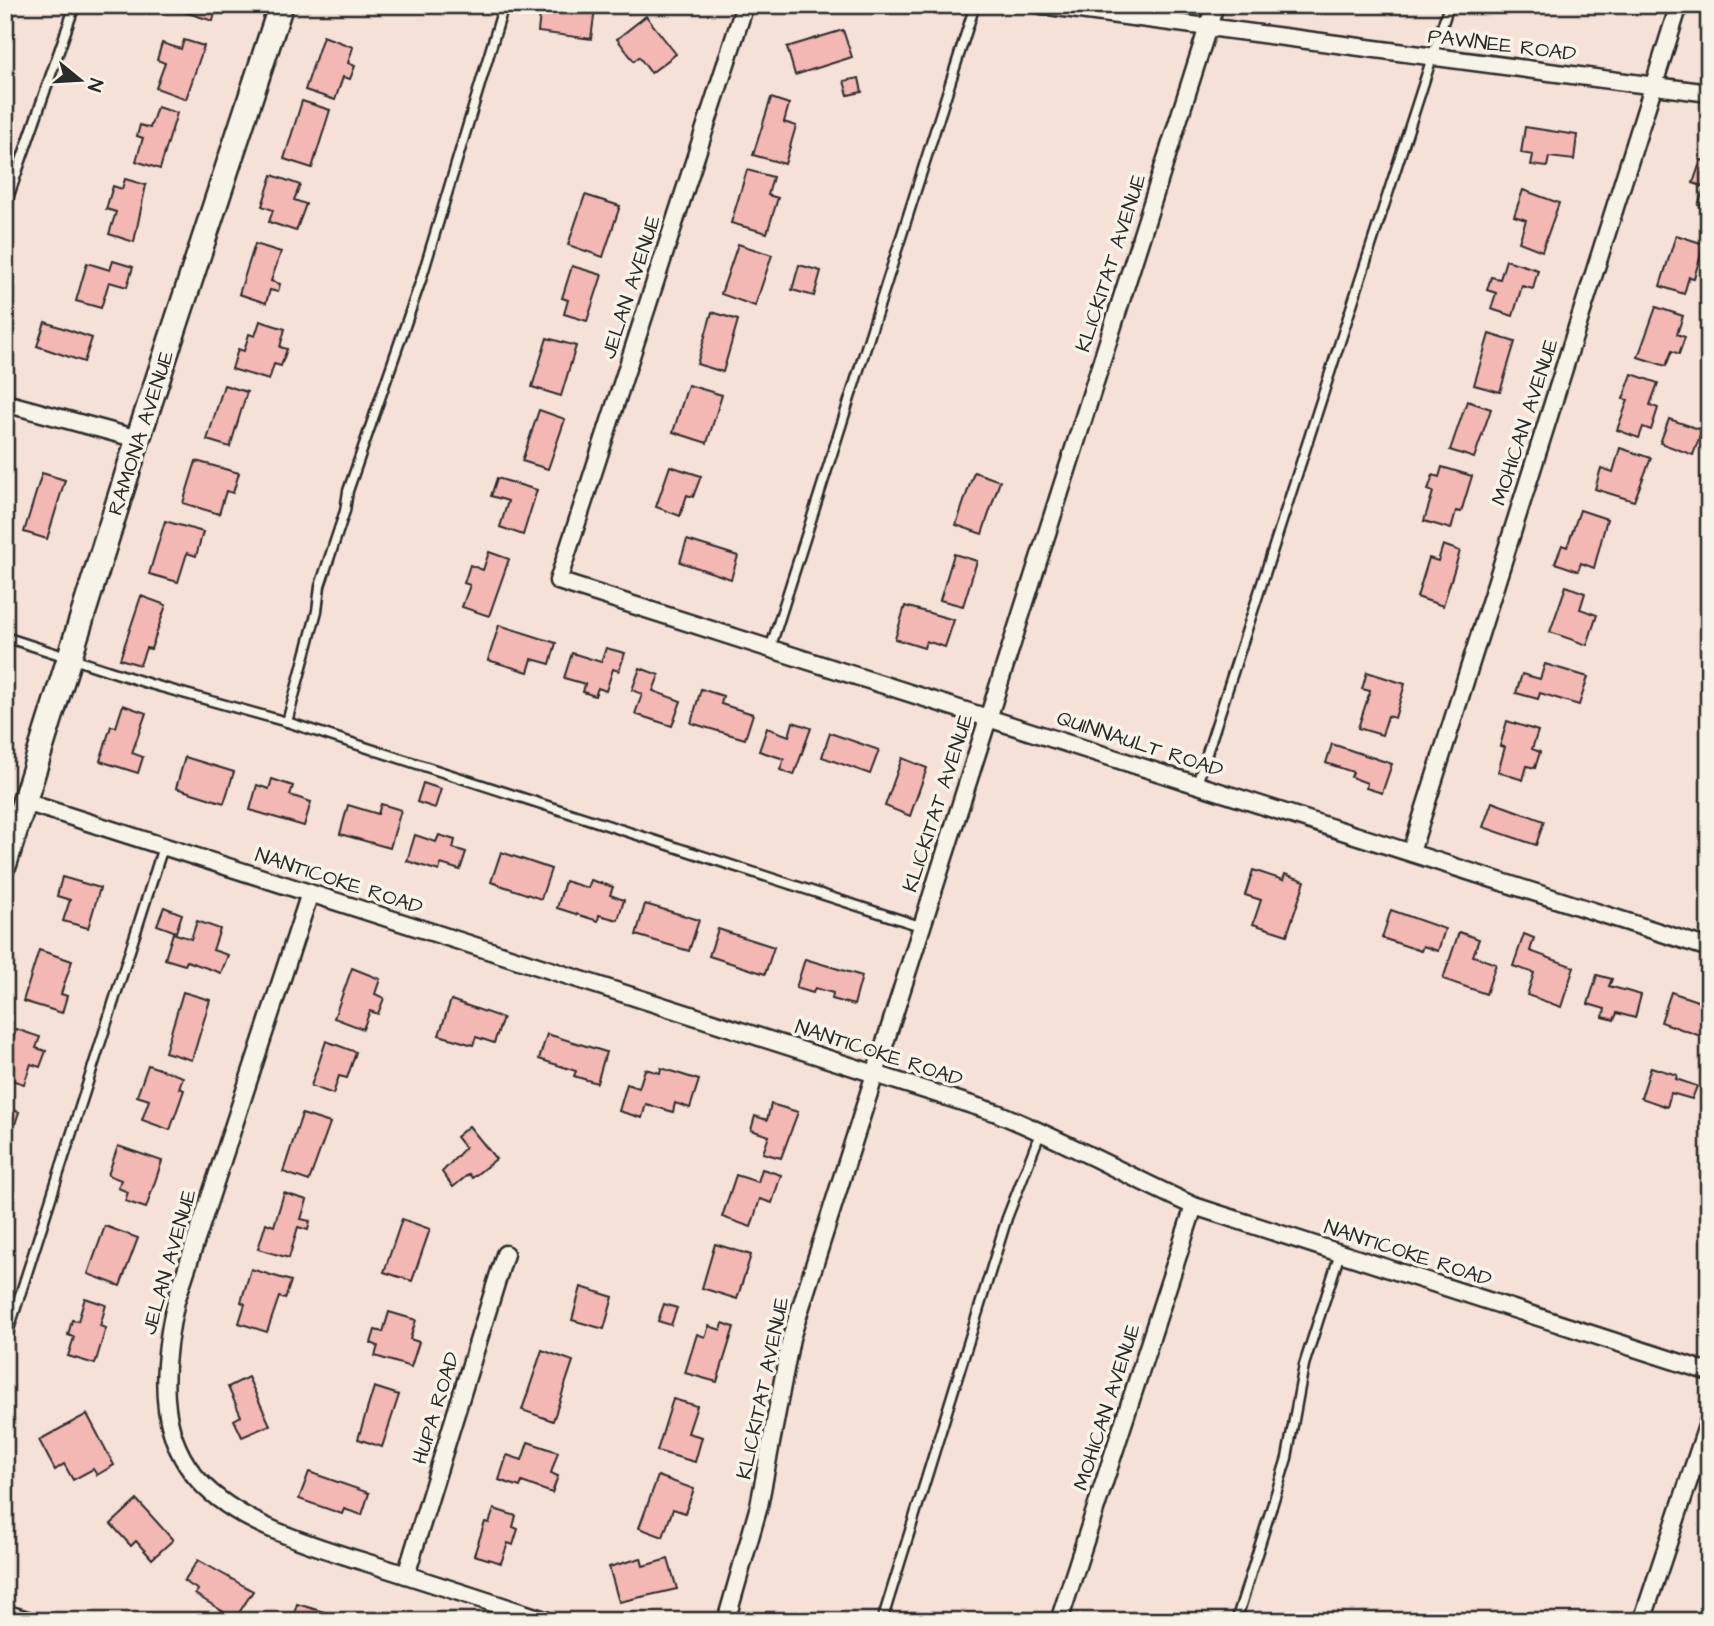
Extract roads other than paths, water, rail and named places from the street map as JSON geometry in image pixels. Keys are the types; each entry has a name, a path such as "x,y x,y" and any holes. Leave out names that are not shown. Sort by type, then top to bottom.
{"street":[{"name":"RAMONA AVENUE","path":"5,863 138,439 281,5"},
{"name":"JELAN AVENUE","path":"558,581 745,5"},
{"name":"PAWNEE ROAD","path":"1041,5 1709,93"},
{"name":"KLICKITAT AVENUE","path":"726,1621 759,1506 791,1338 1215,5"},
{"name":"MOHICAN AVENUE","path":"1411,852 1679,5"},
{"path":"5,403 138,439"},
{"name":"QUINNAULT ROAD","path":"558,581 1709,948"},
{"name":"NANTICOKE ROAD","path":"25,802 998,1113 1041,1131 1194,1206 1709,1372"},
{"name":"JELAN AVENUE","path":"310,893 176,1301 165,1348 163,1389 171,1427 184,1462 205,1489 230,1510 282,1535 548,1621"},
{"name":"MOHICAN AVENUE","path":"1059,1621 1194,1206"},
{"name":"HUPA ROAD","path":"406,1575 505,1254"},
{"path":"1642,1621 1709,1420"}],"lane":[{"path":"5,207 75,5"},
{"path":"287,722 317,611 320,586 345,511 348,491 421,280 504,5"},
{"path":"770,649 975,5"},
{"path":"1197,784 1449,5"},
{"path":"5,637 150,684 287,722 920,926"},
{"path":"5,1342 163,847"},
{"path":"882,1621 1007,1218 1041,1131"},
{"path":"1236,1621 1287,1458 1304,1365 1340,1253"},
{"path":"5,1609 44,1621"}]}
